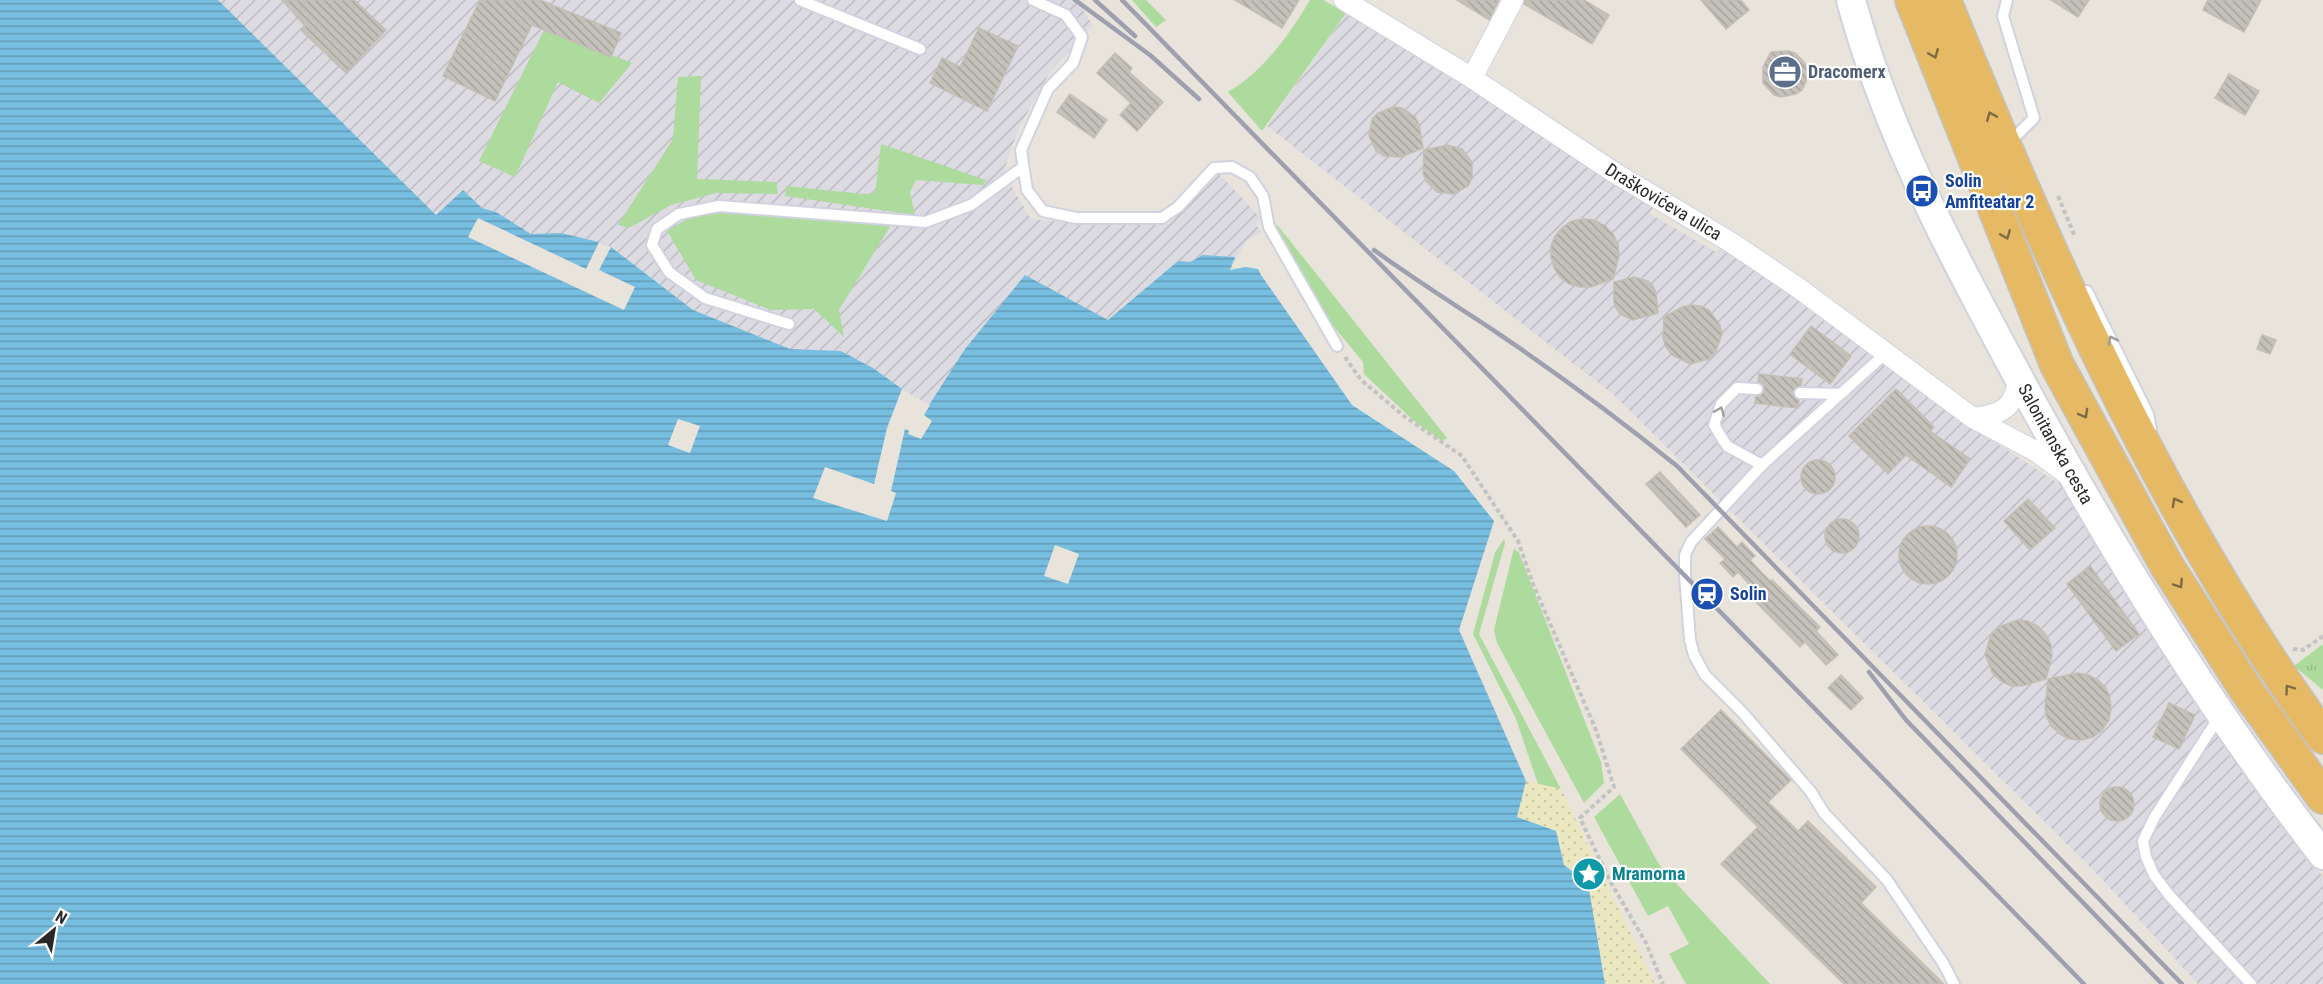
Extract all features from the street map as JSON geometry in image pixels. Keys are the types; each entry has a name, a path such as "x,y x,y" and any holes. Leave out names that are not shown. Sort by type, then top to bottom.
{"highway":[{"path":"1912,0 2058,365 2167,566 2247,691 2323,797"},
{"path":"1944,0 2004,148 2093,343 2224,591 2278,675 2323,737"}],"main road":[{"name":"Salonitanska cesta","path":"1851,0 1863,45 1922,191 1967,284 2075,482 2165,631 2271,788 2323,855"}],"street":[{"name":"Draškovićeva ulica","path":"1344,0 1472,78 1615,173 1732,243 1800,289 1973,418 2037,452 2075,482"},
{"path":"1472,78 1513,0"},
{"path":"1973,418 1996,415 2009,405 2016,395 2019,379"}],"lane":[{"path":"800,0 920,49"},
{"path":"1033,0 1066,15 1082,37 1073,63 1048,89 1021,150 1027,190 1043,212 1076,218 1162,219 1178,207 1214,168 1232,167 1250,177 1263,196 1269,227 1337,346"},
{"path":"2004,148 2034,118 2002,16 2007,0"},
{"path":"789,324 705,298 669,272 652,245 657,229 679,214 719,206 925,222 970,205 1023,167"},
{"path":"2023,189 2066,256"},
{"path":"2084,286 2148,414 2160,473"},
{"path":"1885,354 1762,465 1691,542 1685,555 1685,575 1694,655 1705,675 1743,713 1811,792 1824,813 1887,880 1943,963 1954,984"},
{"path":"1757,389 1737,388 1721,404 1714,425 1728,446 1762,465"},
{"path":"1800,393 1840,394"},
{"path":"2221,715 2154,818 2143,841 2146,857 2154,875 2169,895 2251,984"}],"path":[{"path":"1337,346 1361,380 1404,416 1462,456 1518,541 1533,584 1596,730 1614,787 1580,818 1610,881 1646,943 1663,984"},
{"path":"2303,650 2323,636"}],"shaded area":[{"path":"218,0 1077,0 1093,26 1049,74 1018,130 1005,168 1013,189 1031,219 1169,224 1219,174 1260,217 1256,225 1262,232 1246,241 1230,270 1234,257 1203,255 1190,262 1178,262 1108,321 1025,275 1068,530 902,389 873,368 841,351 790,349 693,310 611,247 561,233 531,234 496,212 482,208 463,190 436,216"},
{"path":"1346,13 1441,68 1654,205 1650,214 1716,252 1722,246 1976,430 2061,485 2081,508 2203,712 2323,877 2323,984 2198,984 2100,877 1614,395 1267,126"}],"green space":[{"path":"1132,0 1146,0 1166,20 1156,27"},
{"path":"1310,0 1323,0 1346,13 1262,131 1228,92 1253,74 1275,51"},
{"path":"545,28 632,63 599,103 558,82 515,177 479,161"},
{"path":"701,76 697,179 776,182 778,194 716,193 671,205 629,228 618,225 673,139 678,77"},
{"path":"881,144 986,180 983,185 916,180 910,192 915,215 785,196 786,186 863,194 875,193"},
{"path":"718,210 891,225 839,310 844,337 814,309 771,310 696,280 667,231 689,218"},
{"path":"1273,222 1447,438 1442,441 1414,421 1364,374 1363,362 1330,322 1303,280"},
{"path":"1504,539 1505,543 1479,634 1561,789 1538,784 1516,719 1473,634 1495,553"},
{"path":"1514,548 1519,553 1601,762 1604,783 1584,803 1497,643 1494,630"},
{"path":"2323,644 2323,690 2294,666"},
{"path":"1620,794 1660,866 1770,984 1686,984 1669,954 1689,944 1668,906 1648,916 1594,817"}],"sand":[{"name":"Mramorna","path":"1526,781 1561,789 1655,984 1605,984 1588,883 1564,865 1556,831 1517,817"}],"water":[{"path":"0,0 218,0 436,215 463,190 482,208 496,212 531,234 561,233 599,242 611,247 693,310 790,349 841,351 873,368 929,405 965,349 1025,275 1108,320 1178,261 1190,262 1203,255 1235,257 1230,270 1246,267 1258,269 1352,405 1454,471 1494,521 1459,630 1526,781 1517,817 1556,831 1564,865 1588,883 1605,984 0,984"}],"pier":[{"path":"478,218 586,269 599,242 611,247 599,270 635,287 624,310 468,237"},
{"path":"902,389 930,405 924,415 932,421 921,439 908,434 909,431 905,429 891,491 896,493 887,521 813,498 825,467 874,484 887,428"},
{"path":"678,419 700,426 690,453 668,445"},
{"path":"1055,545 1079,554 1068,584 1044,576"}],"building":[{"path":"282,0 354,0 386,30 346,73 301,30 305,26"},
{"path":"480,0 540,0 621,33 611,57 532,25 495,101 443,76"},
{"path":"1235,0 1299,0 1282,28"},
{"path":"1457,0 1499,0 1489,20"},
{"path":"1525,0 1584,0 1609,15 1592,44 1524,4"},
{"path":"1701,0 1741,0 1749,10 1726,29"},
{"path":"2051,0 2089,0 2078,17"},
{"path":"2208,0 2261,0 2244,32 2203,10"},
{"path":"979,28 1018,46 987,111 930,83 942,58 960,67"},
{"name":"Dracomerx","path":"1771,52 1795,53 1805,63 1808,77 1802,90 1796,94 1781,97 1774,95 1763,83 1763,67"},
{"path":"1115,53 1132,68 1129,72 1163,102 1137,131 1120,115 1131,103 1097,73"},
{"path":"2229,74 2259,91 2245,115 2215,98"},
{"path":"1070,94 1107,120 1094,138 1057,112"},
{"path":"1393,107 1402,108 1415,117 1419,124 1423,148 1401,157 1384,156 1376,151 1369,136 1372,119 1378,113"},
{"path":"1447,145 1462,149 1472,162 1472,178 1468,186 1454,194 1437,192 1426,181 1423,173 1424,150"},
{"path":"1595,220 1605,226 1613,234 1618,244 1619,256 1613,279 1591,287 1569,284 1554,268 1551,257 1551,246 1555,236 1572,221"},
{"path":"1634,277 1648,281 1653,286 1658,313 1633,320 1620,314 1616,308 1614,282"},
{"path":"1691,305 1709,310 1720,325 1722,334 1716,351 1709,359 1690,364 1672,355 1663,338 1664,317 1682,307"},
{"path":"1811,326 1851,356 1830,384 1790,354"},
{"path":"2262,335 2276,340 2270,354 2257,349"},
{"path":"1759,374 1802,379 1801,386 1796,387 1793,392 1794,397 1799,400 1798,408 1755,403 1756,396 1761,395 1764,390 1763,385 1758,382"},
{"path":"1896,389 1934,427 1930,431 1970,459 1951,487 1906,455 1888,474 1849,436"},
{"path":"1818,460 1830,465 1835,477 1830,489 1818,494 1806,489 1801,477 1806,465"},
{"path":"1660,472 1700,515 1686,527 1646,484"},
{"path":"2028,499 2055,528 2030,550 2004,521"},
{"path":"1842,519 1854,524 1859,536 1854,548 1842,553 1830,548 1825,536 1830,524"},
{"path":"1928,526 1939,528 1949,534 1955,544 1957,555 1955,566 1949,576 1939,582 1928,584 1917,582 1907,576 1901,566 1899,555 1901,544 1907,534 1917,528"},
{"path":"1718,527 1737,547 1742,542 1755,556 1750,560 1820,627 1816,631 1838,655 1826,665 1805,642 1800,647 1753,599 1758,594 1738,572 1733,577 1720,563 1725,559 1705,539"},
{"path":"2090,566 2139,634 2116,651 2067,584"},
{"path":"2018,620 2028,621 2038,626 2051,645 2052,656 2046,679 2022,686 2011,686 1993,674 1985,654 1991,635 1998,627"},
{"path":"2077,673 2098,680 2106,688 2111,709 2109,720 2102,730 2093,737 2082,740 2070,739 2060,734 2052,727 2045,708 2048,679"},
{"path":"1841,675 1863,698 1851,710 1828,688"},
{"path":"2169,703 2195,715 2179,749 2153,737"},
{"path":"1721,710 1791,780 1768,802 1798,831 1808,821 1876,887 1861,903 1944,984 1844,984 1721,864 1758,827 1681,749"},
{"path":"2117,787 2129,792 2134,804 2129,816 2117,821 2105,816 2100,804 2105,792"}],"railway":[{"path":"1075,0 1150,55 1199,99"},
{"path":"1095,0 1135,36"},
{"path":"1122,0 2084,984"},
{"path":"1374,250 1542,364 1677,466 2182,984"},
{"path":"1869,672 1906,720 2162,984"}],"place":[{"name":"Dracomerx","path":"1785,72"},
{"name":"Solin Amfiteatar 2","path":"1922,191"},
{"name":"Solin","path":"1707,594"},
{"name":"Mramorna","path":"1589,874"}]}
